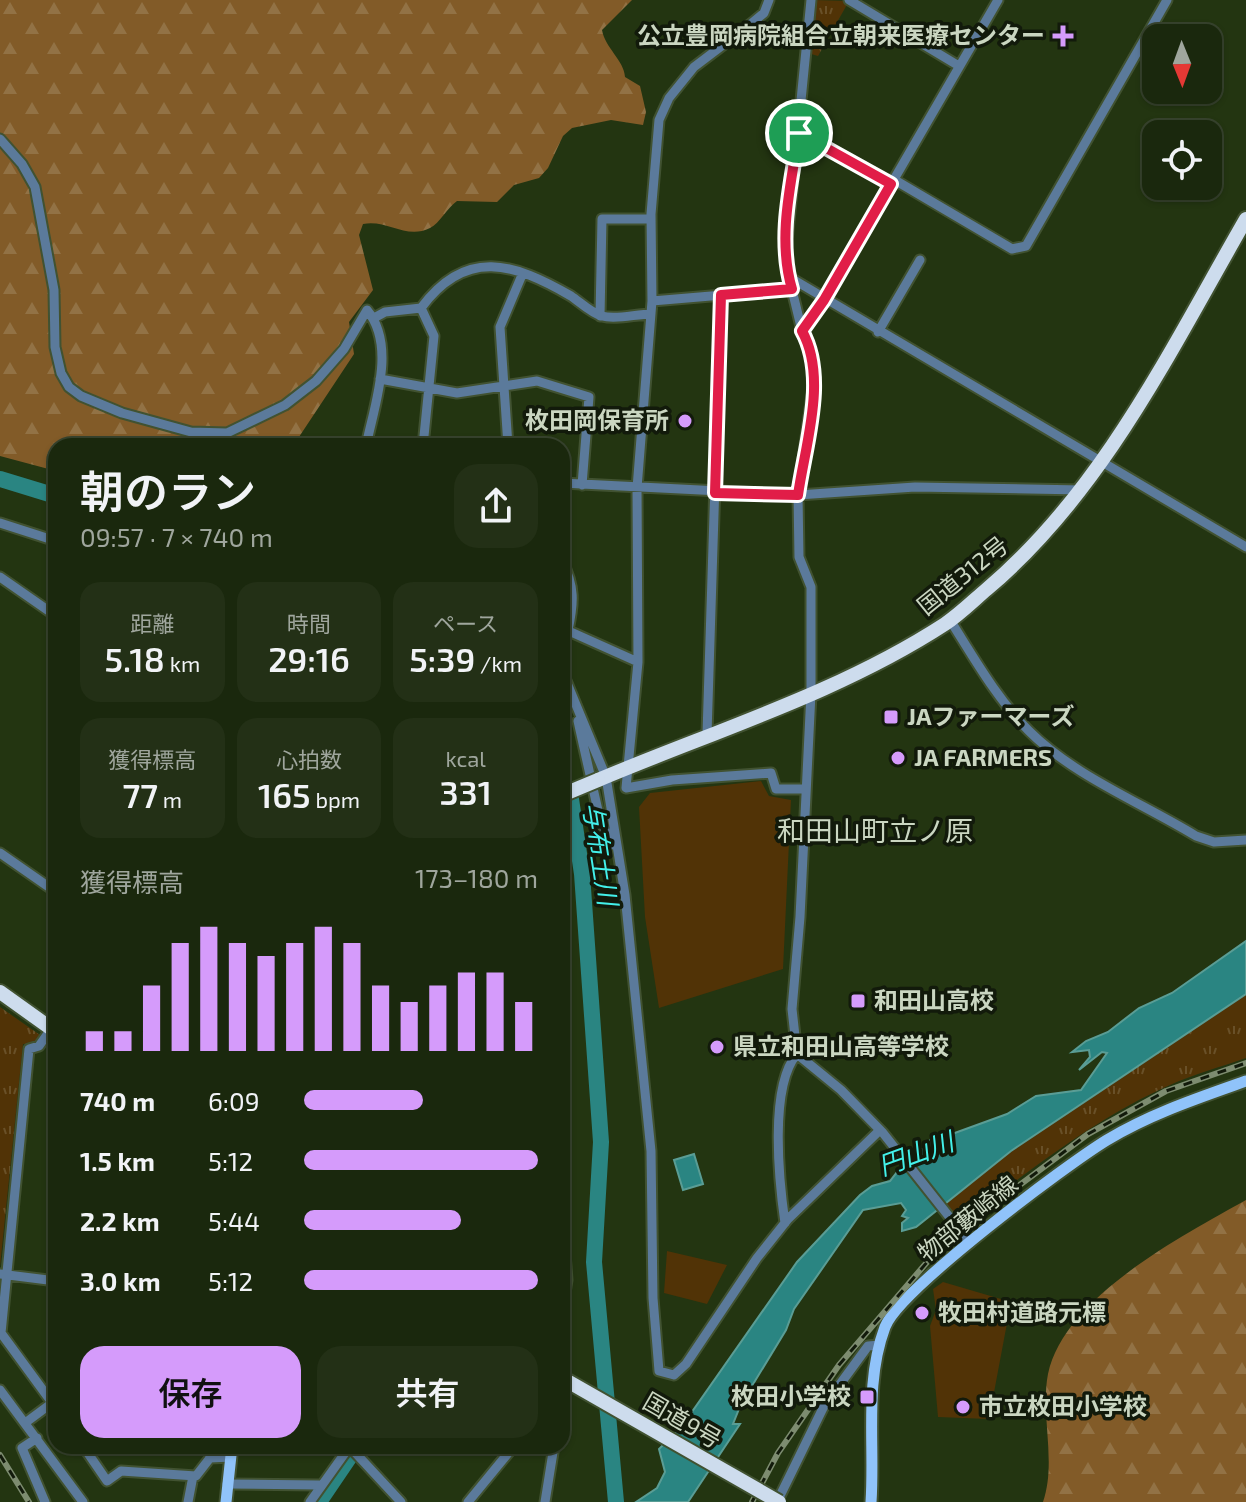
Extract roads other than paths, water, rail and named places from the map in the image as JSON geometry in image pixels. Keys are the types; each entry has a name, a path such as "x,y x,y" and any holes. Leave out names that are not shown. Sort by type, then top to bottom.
{"highway":[{"name":"国道312号","path":"570,792 811,693 866,668 950,620 1017,563 1083,490 1244,229"},
{"path":"0,992 48,1027"},
{"name":"国道9号","path":"570,1383 778,1502"}],"main road":[{"name":"物部藪崎線","path":"871,1502 870,1421 880,1345 886,1323 909,1296 970,1243 1106,1141 1169,1108 1246,1081"},
{"path":"226,1502 231,1454"}],"street":[{"path":"769,0 764,13 705,57 669,98 657,133 651,219 652,301 637,488 638,662 626,788 672,780 771,773 776,789 806,789"},
{"path":"811,0 785,261 802,331 813,356 813,388 798,495 799,557 811,587 811,693 792,1009 797,1054 841,1090 882,1132 970,1243"},
{"path":"849,0 959,66"},
{"path":"802,331 824,300 998,0"},
{"path":"799,133 1012,249 1026,246 1167,0"},
{"path":"0,139 30,174 35,187 54,290 55,347 61,373 69,387 81,396 122,413 191,432 227,433 285,405 316,381 344,349 367,310 374,318 382,359 368,438"},
{"path":"600,316 602,219 651,219"},
{"path":"878,332 920,260"},
{"path":"374,318 385,312 421,308 438,287 466,269 488,264 546,283 600,316 651,314"},
{"path":"507,438 500,327 522,275"},
{"path":"789,277 1246,547"},
{"path":"652,301 792,289"},
{"path":"707,734 721,295"},
{"path":"421,308 434,336 424,438"},
{"path":"380,379 457,393 537,381 589,397 582,485"},
{"path":"570,484 798,495 915,487 1083,490"},
{"path":"0,523 48,538"},
{"path":"0,577 48,610"},
{"path":"570,582 573,590 570,605"},
{"path":"950,620 985,676 1032,734 1088,773 1196,836 1214,842 1246,840"},
{"path":"570,631 638,662"},
{"path":"570,691 602,779 619,867 645,1059 659,1371 674,1375 686,1364 757,1258 785,1223 882,1132"},
{"path":"577,709 579,735 599,815 619,867"},
{"path":"0,853 48,886"},
{"path":"48,1037 39,1046 29,1049 3,1275 1,1333 48,1398"},
{"path":"785,1223 779,1135 787,1066 797,1054"},
{"path":"3,1275 48,1280"},
{"path":"778,1502 824,1406 868,1346 880,1345"},
{"path":"0,1390 48,1453"},
{"path":"25,1423 48,1410"},
{"path":"37,1438 22,1448 45,1502"},
{"path":"48,1454 83,1502"},
{"path":"88,1454 107,1481 121,1471 193,1476"},
{"path":"210,1454 210,1458"},
{"path":"188,1502 193,1476 210,1458 224,1454"},
{"path":"310,1502 319,1485 344,1454"},
{"path":"356,1454 401,1502"},
{"path":"468,1502 507,1454"},
{"path":"545,1502 553,1454"},
{"path":"227,1484 319,1485"}],"water":[{"name":"円山川","path":"1246,941 1246,994 1011,1151 916,1227 902,1231 902,1223 908,1218 902,1216 906,1210 901,1203 863,1210 794,1309 786,1330 741,1404 733,1424 740,1424 688,1502 636,1502 657,1488 665,1472 659,1449 682,1426 797,1262 860,1195 872,1186 890,1181 911,1154 918,1154 933,1137 952,1134 1007,1114 1036,1096 1081,1090 1107,1053 1102,1052 1079,1070 1090,1057 1089,1050 1072,1052 1086,1041 1108,1032 1139,1008 1172,993"},
{"path":"694,1154 703,1184 683,1190 674,1160"}],"waterway":[{"name":"与布土川","path":"0,479 48,494"},
{"name":"与布土川","path":"570,798 582,874 601,1142 594,1262 616,1502"},
{"path":"319,1502 352,1454"}],"railway":[{"path":"752,1502 778,1453 839,1365 946,1240 1088,1134 1166,1091 1246,1063"},
{"path":"0,1455 29,1502"}],"place":[{"name":"公立豊岡病院組合立朝来医療センター","path":"1063,36"},
{"name":"枚田岡保育所","path":"685,421"},
{"name":"JAファーマーズ","path":"891,717"},
{"name":"JA FARMERS","path":"898,758"},
{"name":"和田山高校","path":"858,1001"},
{"name":"県立和田山高等学校","path":"717,1047"},
{"name":"牧田村道路元標","path":"922,1313"},
{"name":"枚田小学校","path":"867,1397"},
{"name":"市立枚田小学校","path":"963,1407"}],"district":[{"name":"和田山町立ノ原","path":"875,831"}]}
